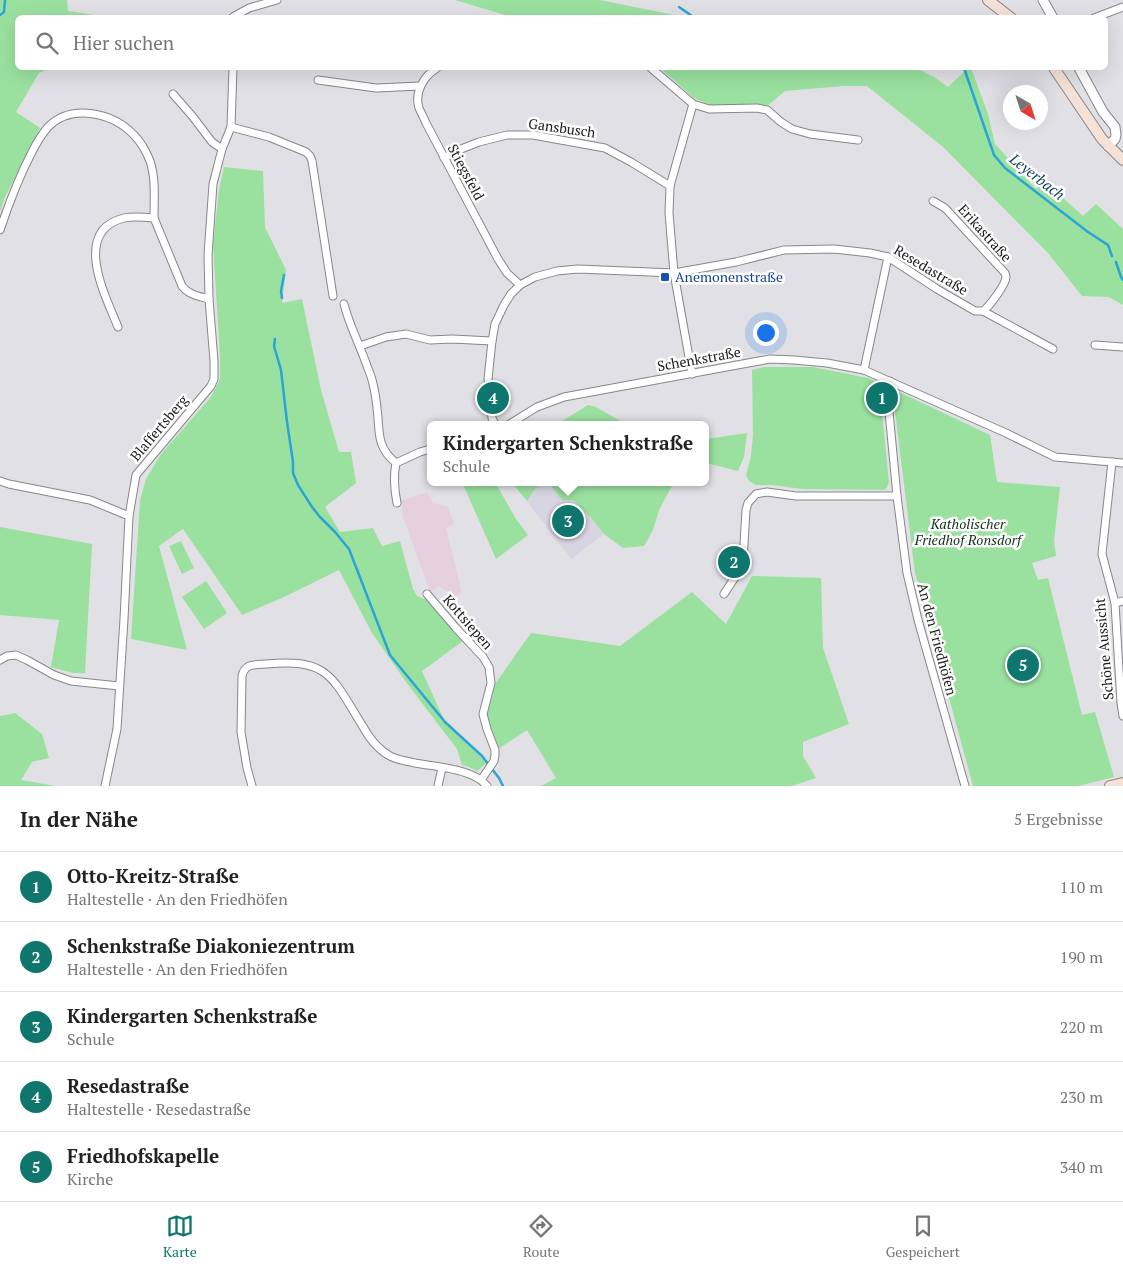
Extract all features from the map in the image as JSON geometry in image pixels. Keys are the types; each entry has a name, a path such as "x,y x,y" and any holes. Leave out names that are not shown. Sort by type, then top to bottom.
{"main road":[{"path":"988,0 1007,15"},
{"path":"1055,70 1096,131 1123,160"},
{"path":"1110,786 1123,782"}],"street":[{"path":"237,15 249,8 278,0"},
{"path":"1043,0 1051,15"},
{"path":"1102,15 1123,7"},
{"name":"Blaffertsberg","path":"104,786 117,730 129,516 136,475 211,386 214,379 208,255 214,184 222,149 231,127 233,70"},
{"path":"318,80 376,88 420,86 433,70"},
{"path":"653,70 693,104 709,109 757,108 767,110 792,129 810,134 858,140"},
{"path":"1080,70 1103,112 1115,127 1115,138 1108,146"},
{"name":"Stiegsfeld","path":"420,86 418,107 498,259 507,273 520,285"},
{"path":"173,94 212,142 222,149"},
{"path":"692,374 674,273 669,213 670,186 693,104"},
{"path":"0,230 25,166 36,145 50,126 58,119 73,113 91,113 107,118 133,134 143,147 150,162 154,180 154,218 182,286 192,295 209,299"},
{"path":"231,127 268,137 306,152 310,156 333,296"},
{"name":"Gansbusch","path":"444,158 479,142 507,135 532,135 605,148 670,186"},
{"name":"Erikastraße","path":"934,200 946,208 1005,273 1006,278 1004,282 990,305 983,311"},
{"path":"118,327 98,278 95,249 98,238 105,228 124,218 154,218"},
{"name":"Resedastraße","path":"493,421 488,379 495,324 504,304 520,285 535,277 578,269 674,273 716,266 792,249 834,249 870,253 888,257 967,306 983,311 1053,349"},
{"path":"864,370 888,257"},
{"path":"344,304 373,382 379,438 384,450 396,463"},
{"path":"360,346 386,337 406,334 430,340 492,341"},
{"path":"1095,345 1123,347"},
{"name":"Schenkstraße","path":"514,421 537,407 564,397 770,359 794,360 827,363 864,370 1006,433 1055,457 1123,463"},
{"name":"An den Friedhöfen","path":"890,381 887,391 907,574 918,620 966,786"},
{"path":"396,463 427,450"},
{"name":"Schöne Aussicht","path":"1112,462 1102,554 1115,603 1123,716"},
{"path":"396,463 393,486 397,503"},
{"path":"0,481 90,500 129,516"},
{"path":"724,594 744,561 746,510 748,503 756,494 769,492 796,496 897,496"},
{"name":"Kottsiepen","path":"427,594 483,657 489,667 491,683 483,714 495,755 490,767 481,780"},
{"path":"1115,603 1123,601"},
{"path":"0,660 7,656 16,655 54,675 71,681 119,686"},
{"path":"252,786 241,732 243,670 248,665 286,662 305,664 328,675 338,687 374,743 392,757 464,772 481,780 488,786"},
{"path":"438,786 442,768"}],"shaded area":[{"path":"538,486 551,486 562,500 573,500 604,534 571,559 527,501"},
{"path":"427,492 433,503 448,507 454,524 446,528 462,593 455,597 439,586 430,592 403,517 401,500"}],"green space":[{"path":"0,0 67,0 68,11 94,15 15,15 15,70 46,70 39,73 16,112 40,128 4,199 0,212"},
{"path":"455,0 600,0 673,15 505,15"},
{"path":"662,70 920,70 948,87 966,70 972,70 988,114 995,144 1036,189 1043,180 1083,216 1096,204 1123,229 1123,305 1109,297 1082,296 1048,253 943,147 867,86 785,91 766,107 710,105 694,98"},
{"path":"224,167 263,171 265,227 286,270 282,303 302,299 321,390 339,452 351,452 356,483 325,507 340,532 373,528 382,546 400,541 413,589 417,596 429,601 463,641 422,671 446,724 487,763 477,771 462,765 457,749 406,682 372,633 339,570 242,615 183,529 159,546 187,650 131,639 140,500 146,479 161,454 211,397 220,379 213,244 219,190"},
{"path":"764,367 813,367 868,378 879,386 889,483 886,489 803,489 756,485 749,481 746,475 751,456 753,435 752,370"},
{"name":"Katholischer Friedhof Ronsdorf","path":"895,392 899,392 990,435 997,482 1060,487 1054,541 1056,556 1032,563 1038,580 1048,578 1082,715 1095,712 1114,777 1079,786 973,786 915,573 893,395"},
{"path":"588,405 596,407 620,421 562,421"},
{"path":"747,433 744,457 738,471 709,464 709,439"},
{"path":"464,486 497,486 516,519 528,535 496,559"},
{"path":"514,486 538,486 527,501"},
{"path":"551,486 672,486 659,510 653,530 644,546 623,548 604,534 573,500 562,500"},
{"path":"0,527 92,544 85,673 73,673 51,667 59,620 0,615"},
{"path":"181,541 194,568 182,574 169,546"},
{"path":"752,576 821,578 823,648 849,724 803,742 803,756 816,778 792,786 541,786 556,778 527,730 498,749 488,727 485,714 495,684 531,633 620,646 692,592 726,624"},
{"path":"206,581 227,613 204,629 182,597"},
{"path":"15,713 42,734 49,758 32,762 21,780 56,786 0,786 0,716"}],"waterway":[{"path":"0,15 4,12 5,0"},
{"name":"Leyerbach","path":"679,7 691,15"},
{"name":"Leyerbach","path":"965,70 994,155 1005,168 1088,232 1108,245 1112,256"},
{"name":"Leyerbach","path":"1116,262 1123,280"},
{"path":"282,298 281,291 284,275"},
{"path":"275,339 274,346 281,370 293,473 298,485 312,507 349,549 390,655 445,722 482,756 503,786"}],"place":[{"name":"Anemonenstraße","path":"665,277"},
{"name":"Resedastraße","path":"493,398"},
{"name":"Otto-Kreitz-Straße","path":"882,398"},
{"name":"Kindergarten Schenkstraße","path":"568,521"},
{"name":"Schenkstraße Diakoniezentrum","path":"734,562"},
{"name":"Friedhofskapelle","path":"1023,665"}]}
